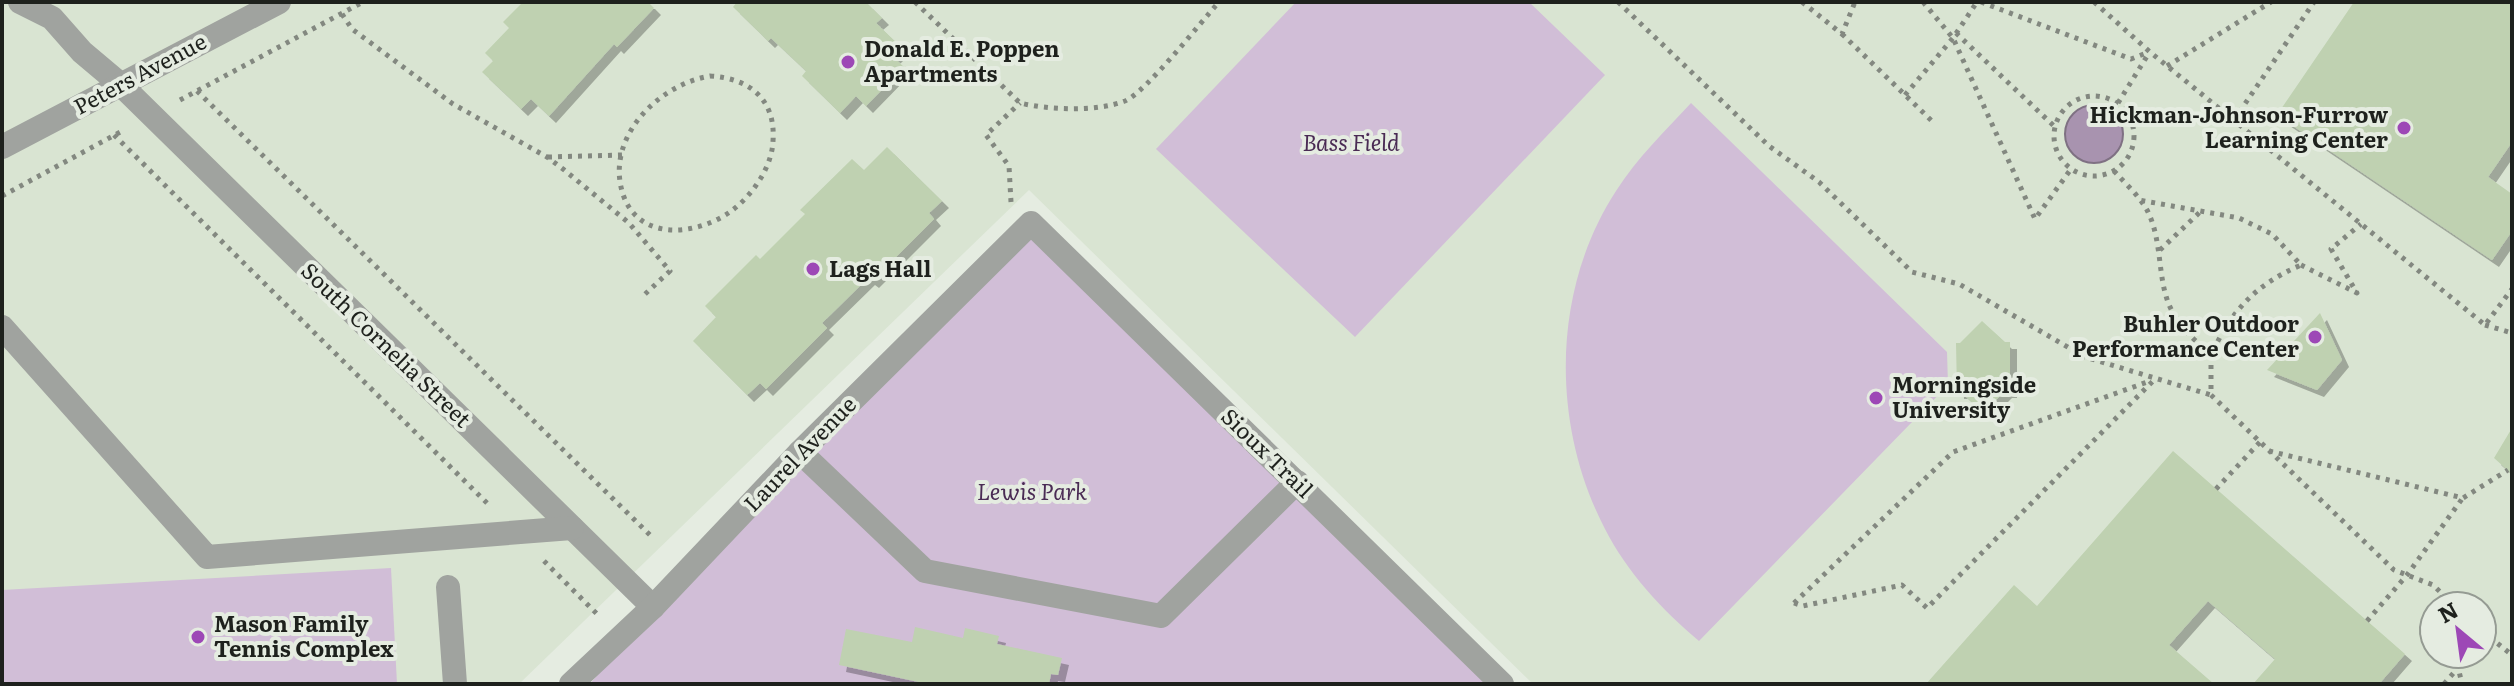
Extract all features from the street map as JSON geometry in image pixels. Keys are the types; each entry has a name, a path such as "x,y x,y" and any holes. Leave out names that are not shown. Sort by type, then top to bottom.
{"street":[{"name":"South Cornelia Street","path":"20,2 52,18 82,52 120,84 653,607"},
{"name":"Peters Avenue","path":"2,147 279,2"},
{"name":"Laurel Avenue","path":"571,684 653,607 1022,217"},
{"name":"Sioux Trail","path":"1022,217 1502,684"},
{"path":"2,327 207,557 572,528"},
{"path":"800,452 925,571 1161,616 1297,482"},
{"path":"448,587 455,684"}],"path":[{"path":"179,100 363,2"},
{"path":"915,2 1020,103 1062,108 1125,101 1146,84 1219,2"},
{"path":"1618,2 1769,146 1819,182 1912,272 1959,284 2085,357 2211,395 2394,570 2433,585 2438,590"},
{"path":"1802,2 1842,34 1934,123"},
{"path":"1842,34 1855,2"},
{"path":"1923,2 1954,35 2055,127"},
{"path":"1905,95 1979,2 2131,59 2150,52"},
{"path":"2094,2 2150,52 2485,325 2512,333"},
{"path":"2167,66 2271,2"},
{"path":"2234,120 2314,2"},
{"path":"342,14 352,29 453,104 547,157 629,223 670,271 644,295"},
{"path":"1954,35 2035,219 2071,169"},
{"path":"2118,103 2150,52"},
{"path":"730,77 745,82 766,104 770,116 773,143 763,173 733,210 706,224 675,231 657,228 637,215 629,207 621,190 619,172 622,155 629,135 649,108 664,95 694,79 730,77"},
{"path":"197,91 654,539"},
{"path":"2106,97 2127,112 2135,138 2125,162 2102,176 2089,176 2071,169 2057,153 2055,127 2059,115 2080,98 2106,97"},
{"path":"1020,103 986,135 1009,166 1009,197 1022,217"},
{"path":"2,196 129,127"},
{"path":"114,135 602,620"},
{"path":"547,157 622,155"},
{"path":"2114,171 2147,209 2159,251 2166,296 2182,328 2211,355"},
{"path":"2139,200 2239,218 2272,234 2301,265 2357,293 2331,249 2361,224"},
{"path":"2159,251 2200,212"},
{"path":"629,223 637,215"},
{"path":"2211,395 2211,355 2225,325 2244,303 2275,276 2301,265"},
{"path":"2485,325 2512,289"},
{"path":"2155,379 1927,608 1902,585 1803,606 1794,603 1953,452 2155,379"},
{"path":"2216,489 2260,442"},
{"path":"2268,450 2463,498"},
{"path":"2367,621 2407,575 2463,498 2508,470"}],"shaded area":[{"name":"Morningside University","path":"2,2 2512,2 2512,684 1533,684 1029,190 519,684 2,684"},
{"path":"2094,105 2105,107 2114,114 2121,123 2121,145 2114,154 2105,161 2094,163 2083,161 2074,154 2067,145 2065,134 2067,123 2074,114 2083,107"}],"green space":[{"name":"Bass Field","path":"1296,2 1529,2 1605,75 1355,337 1156,149"},
{"path":"1691,103 1947,352 1948,385 1699,641 1646,590 1605,529 1587,489 1575,446 1568,403 1566,358 1570,314 1579,271 1595,230 1633,167"},
{"name":"Lewis Park","path":"1031,224 1501,684 590,684 653,607"},
{"name":"Mason Family Tennis Complex","path":"391,568 397,684 2,684 2,590"}],"building":[{"path":"523,2 648,2 654,8 617,47 614,44 549,116 531,99 521,109 482,72 493,61 485,53 509,28 503,22"},
{"name":"Donald E. Poppen Apartments","path":"737,2 866,2 882,18 876,23 902,48 893,57 904,67 866,106 856,96 840,113 802,76 806,71 771,38 768,41 733,7"},
{"name":"Hickman-Johnson-Furrow Learning Center","path":"2354,2 2512,2 2512,142 2488,177 2512,194 2512,231 2492,260 2277,115"},
{"name":"Lags Hall","path":"887,147 942,201 929,213 934,219 872,281 868,278 822,323 827,328 766,389 760,383 747,395 693,341 716,317 705,306 756,255 760,259 805,214 800,210 852,159 864,170"},
{"name":"Buhler Outdoor Performance Center","path":"2320,313 2342,360 2317,390 2267,370"},
{"path":"1982,321 2005,342 2010,342 2010,391 2005,391 1983,413 1961,392 1957,392 1956,343 1960,343"},
{"path":"2512,428 2512,474 2494,458"},
{"path":"2173,451 2405,654 2379,684 2253,684 2275,659 2208,601 2169,645 2214,684 1926,684 2014,585 2037,606"},
{"path":"915,627 963,638 965,628 999,636 997,644 1062,658 1058,675 1051,674 1049,684 928,684 839,665 846,629 912,642"}],"place":[{"name":"Donald E. Poppen Apartments","path":"848,62"},
{"name":"Hickman-Johnson-Furrow Learning Center","path":"2404,128"},
{"name":"Lags Hall","path":"813,269"},
{"name":"Buhler Outdoor Performance Center","path":"2315,337"},
{"name":"Morningside University","path":"1876,398"},
{"name":"Mason Family Tennis Complex","path":"198,637"}]}
